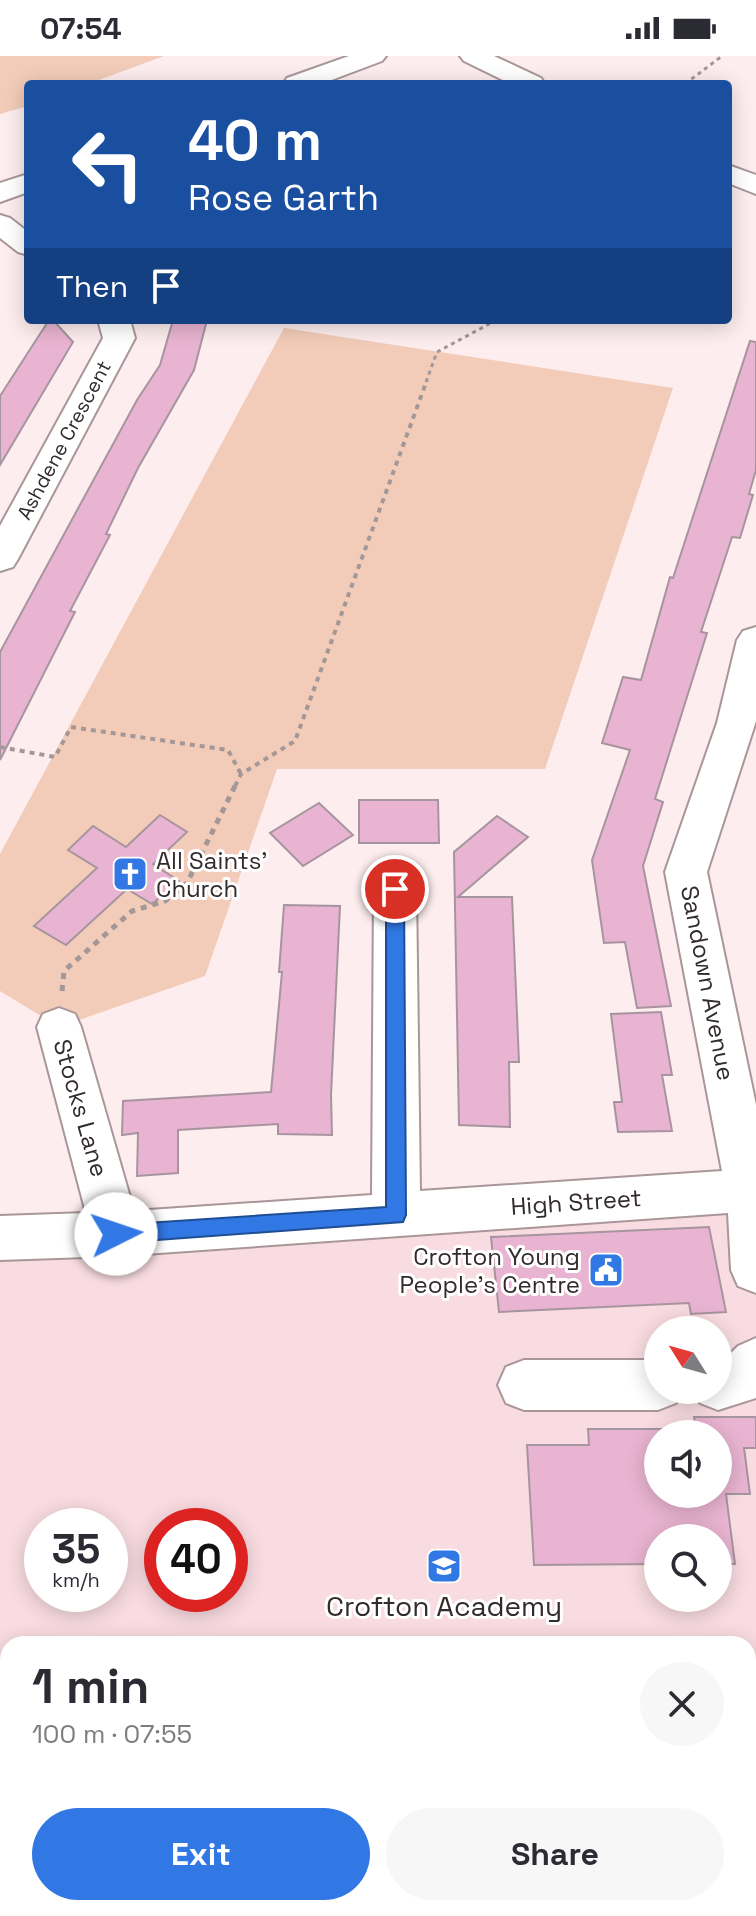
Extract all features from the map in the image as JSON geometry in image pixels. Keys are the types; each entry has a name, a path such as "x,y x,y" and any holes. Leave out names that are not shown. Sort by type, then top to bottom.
{"street":[{"path":"307,80 373,56"},
{"path":"473,56 524,80"},
{"path":"732,175 756,185"},
{"path":"0,193 24,184"},
{"path":"0,224 24,243"},
{"name":"Ashdene Crescent","path":"0,559 119,338 115,324"},
{"name":"Sandown Avenue","path":"756,640 746,725 686,872 753,1190 756,1270"},
{"path":"395,889 396,1215"},
{"name":"Stocks Lane","path":"59,1027 116,1234"},
{"name":"High Street","path":"0,1238 116,1234 753,1190"},
{"path":"732,1381 743,1378 756,1363"},
{"path":"524,1385 644,1385"}],"path":[{"path":"690,80 722,56"},
{"path":"59,1027 64,971 132,911 165,901 187,883 241,774 295,741 437,352 489,324"},
{"path":"0,747 55,757 71,727 228,750 241,774"}],"shaded area":[{"path":"0,56 164,56 99,80 24,80 24,107 0,114"},
{"path":"284,328 673,388 545,769 277,769 205,976 59,1027 0,991 0,854"},
{"name":"Crofton Academy","path":"756,1190 756,1636 0,1636 0,1238"}],"building":[{"path":"46,324 57,324 73,342 0,465 0,396"},
{"path":"172,324 206,324 194,370 138,468 106,534 110,535 70,611 75,612 0,760 0,652 137,400 160,365"},
{"path":"750,341 756,342 756,470 749,494 753,495 740,538 732,537 701,632 707,633 655,799 663,802 643,866 671,1006 637,1008 625,942 604,943 592,860 630,750 602,743 623,677 641,680 670,577 673,578"},
{"path":"359,800 438,800 439,843 359,843"},
{"path":"319,803 353,835 303,866 270,833"},
{"name":"All Saints’ Church","path":"160,815 187,832 153,864 179,881 152,904 127,889 66,945 34,926 97,868 68,850 93,826 126,847"},
{"path":"497,816 528,837 458,897 512,897 519,1062 509,1062 510,1127 459,1125 454,852"},
{"path":"284,905 340,906 332,1135 278,1134 278,1124 178,1130 178,1173 137,1176 138,1133 122,1135 123,1101 271,1092 282,972 279,972"},
{"path":"661,1012 672,1075 662,1075 672,1131 618,1132 614,1102 622,1102 611,1014"},
{"name":"Crofton Young People's Centre","path":"709,1227 726,1312 691,1314 689,1303 499,1312 491,1237"},
{"path":"694,1417 756,1417 756,1448 744,1448 750,1494 732,1494 732,1420 694,1420"},
{"path":"588,1429 644,1429 644,1508 728,1508 730,1524 644,1524 644,1564 534,1565 527,1445 589,1445"}],"place":[{"name":"All Saints’ Church","path":"130,874"},
{"name":"Crofton Young People's Centre","path":"606,1270"},
{"name":"Crofton Academy","path":"444,1566"}],"route":[{"path":"116,1234 396,1215 395,889"}]}
